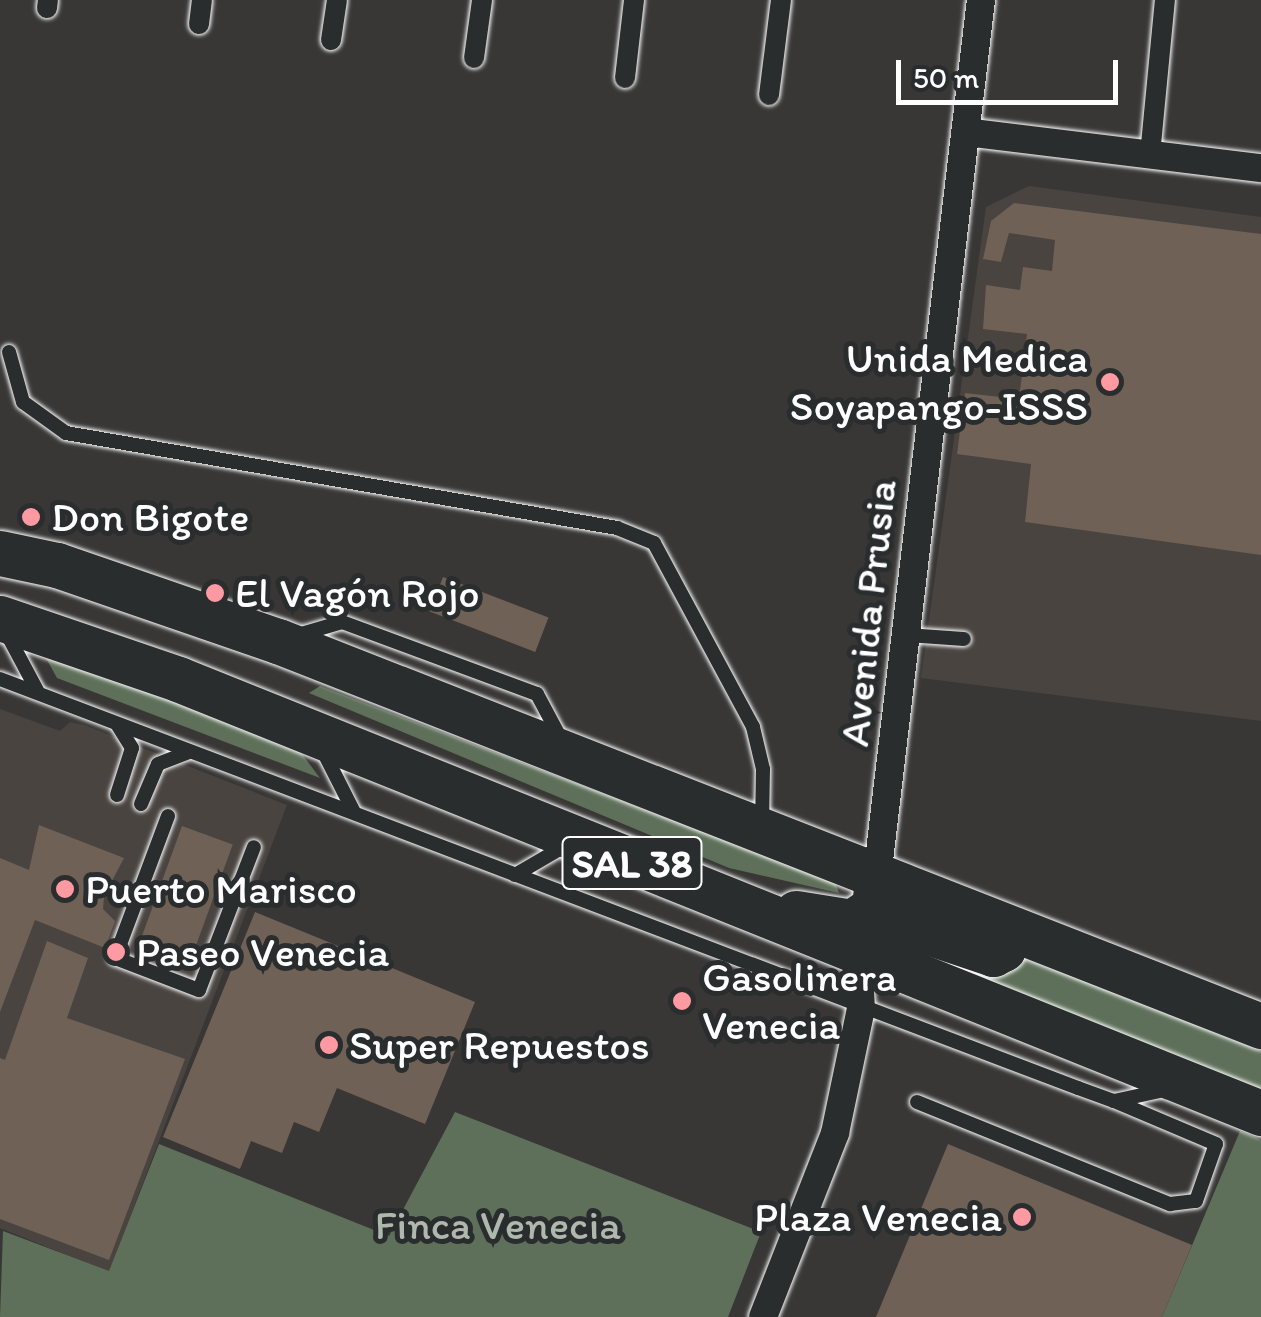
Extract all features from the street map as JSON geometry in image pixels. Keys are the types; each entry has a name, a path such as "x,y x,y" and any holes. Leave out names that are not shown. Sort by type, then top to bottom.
{"highway":[{"path":"0,541 57,565"},
{"name":"SAL 38","path":"0,553 57,565 278,641 568,751 877,877 1261,1026"},
{"name":"SAL 38","path":"0,619 314,734 1261,1113"},
{"path":"574,840 593,836 827,921 864,916 874,907 877,877"},
{"path":"858,953 874,934 907,925 992,954 1003,949 1012,929"}],"street":[{"path":"199,24 202,0"},
{"path":"331,40 337,0"},
{"path":"474,58 482,0"},
{"path":"625,78 634,0"},
{"path":"769,95 781,0"},
{"name":"Avenida Prusia","path":"877,877 980,0"},
{"path":"1150,155 1165,0"},
{"path":"966,132 1261,168"},
{"path":"763,1317 835,1133 861,1009 858,953"}],"lane":[{"path":"9,352 22,402 66,433 617,528 654,544 753,727 763,769 762,831"},
{"path":"0,619 38,692"},
{"path":"907,635 964,639"},
{"path":"0,678 861,1009 1114,1101 1216,1144 1196,1200 1170,1204 917,1102"},
{"path":"113,720 132,748 116,795"},
{"path":"314,734 354,812"},
{"path":"142,804 158,764 195,751"},
{"path":"168,816 115,958 199,990 254,848"},
{"path":"514,875 574,840"},
{"path":"1114,1101 1146,1090 1212,1094"}],"shaded area":[{"name":"Unida Medica Soyapango-ISSS","path":"1029,186 1261,217 1261,721 921,678 986,207"},
{"name":"Paseo Venecia","path":"0,709 60,731 70,722 84,725 287,805 109,1272 0,1228"}],"green space":[{"path":"41,649 296,746 320,778 57,678"},
{"path":"320,686 835,882 839,893 729,868 309,693"},
{"path":"882,944 1024,957 1261,1051 1261,1101"},
{"name":"Finca Venecia","path":"455,1112 761,1232 728,1317 0,1317 3,1231 109,1271 159,1144 389,1236"},
{"path":"1240,1131 1261,1140 1261,1317 1162,1317"}],"building":[{"path":"1014,203 1261,234 1261,555 1025,522 1031,464 957,454 965,393 1019,399 1027,334 983,329 986,285 1020,290 1023,267 1052,271 1055,240 1009,233 1001,262 983,259 991,221"},
{"path":"443,577 548,617 535,652 430,612"},
{"name":"Puerto Marisco","path":"39,825 124,858 104,896 103,909 115,921 105,948 35,920 0,1012 0,858 29,870"},
{"path":"182,826 233,844 187,969 137,951"},
{"name":"Super Repuestos","path":"255,912 475,1002 425,1124 337,1088 319,1132 294,1122 282,1153 251,1141 240,1169 163,1137"},
{"path":"47,941 88,958 67,1018 185,1059 109,1260 0,1219 0,1058 5,1060"},
{"name":"Plaza Venecia","path":"948,1144 1192,1245 1162,1317 876,1317"}],"place":[{"name":"Unida Medica Soyapango-ISSS","path":"1110,382"},
{"name":"Don Bigote","path":"31,517"},
{"name":"El Vagón Rojo","path":"215,593"},
{"name":"Puerto Marisco","path":"65,889"},
{"name":"Paseo Venecia","path":"116,952"},
{"name":"Gasolinera Venecia","path":"682,1001"},
{"name":"Super Repuestos","path":"329,1045"},
{"name":"Plaza Venecia","path":"1022,1217"}]}
